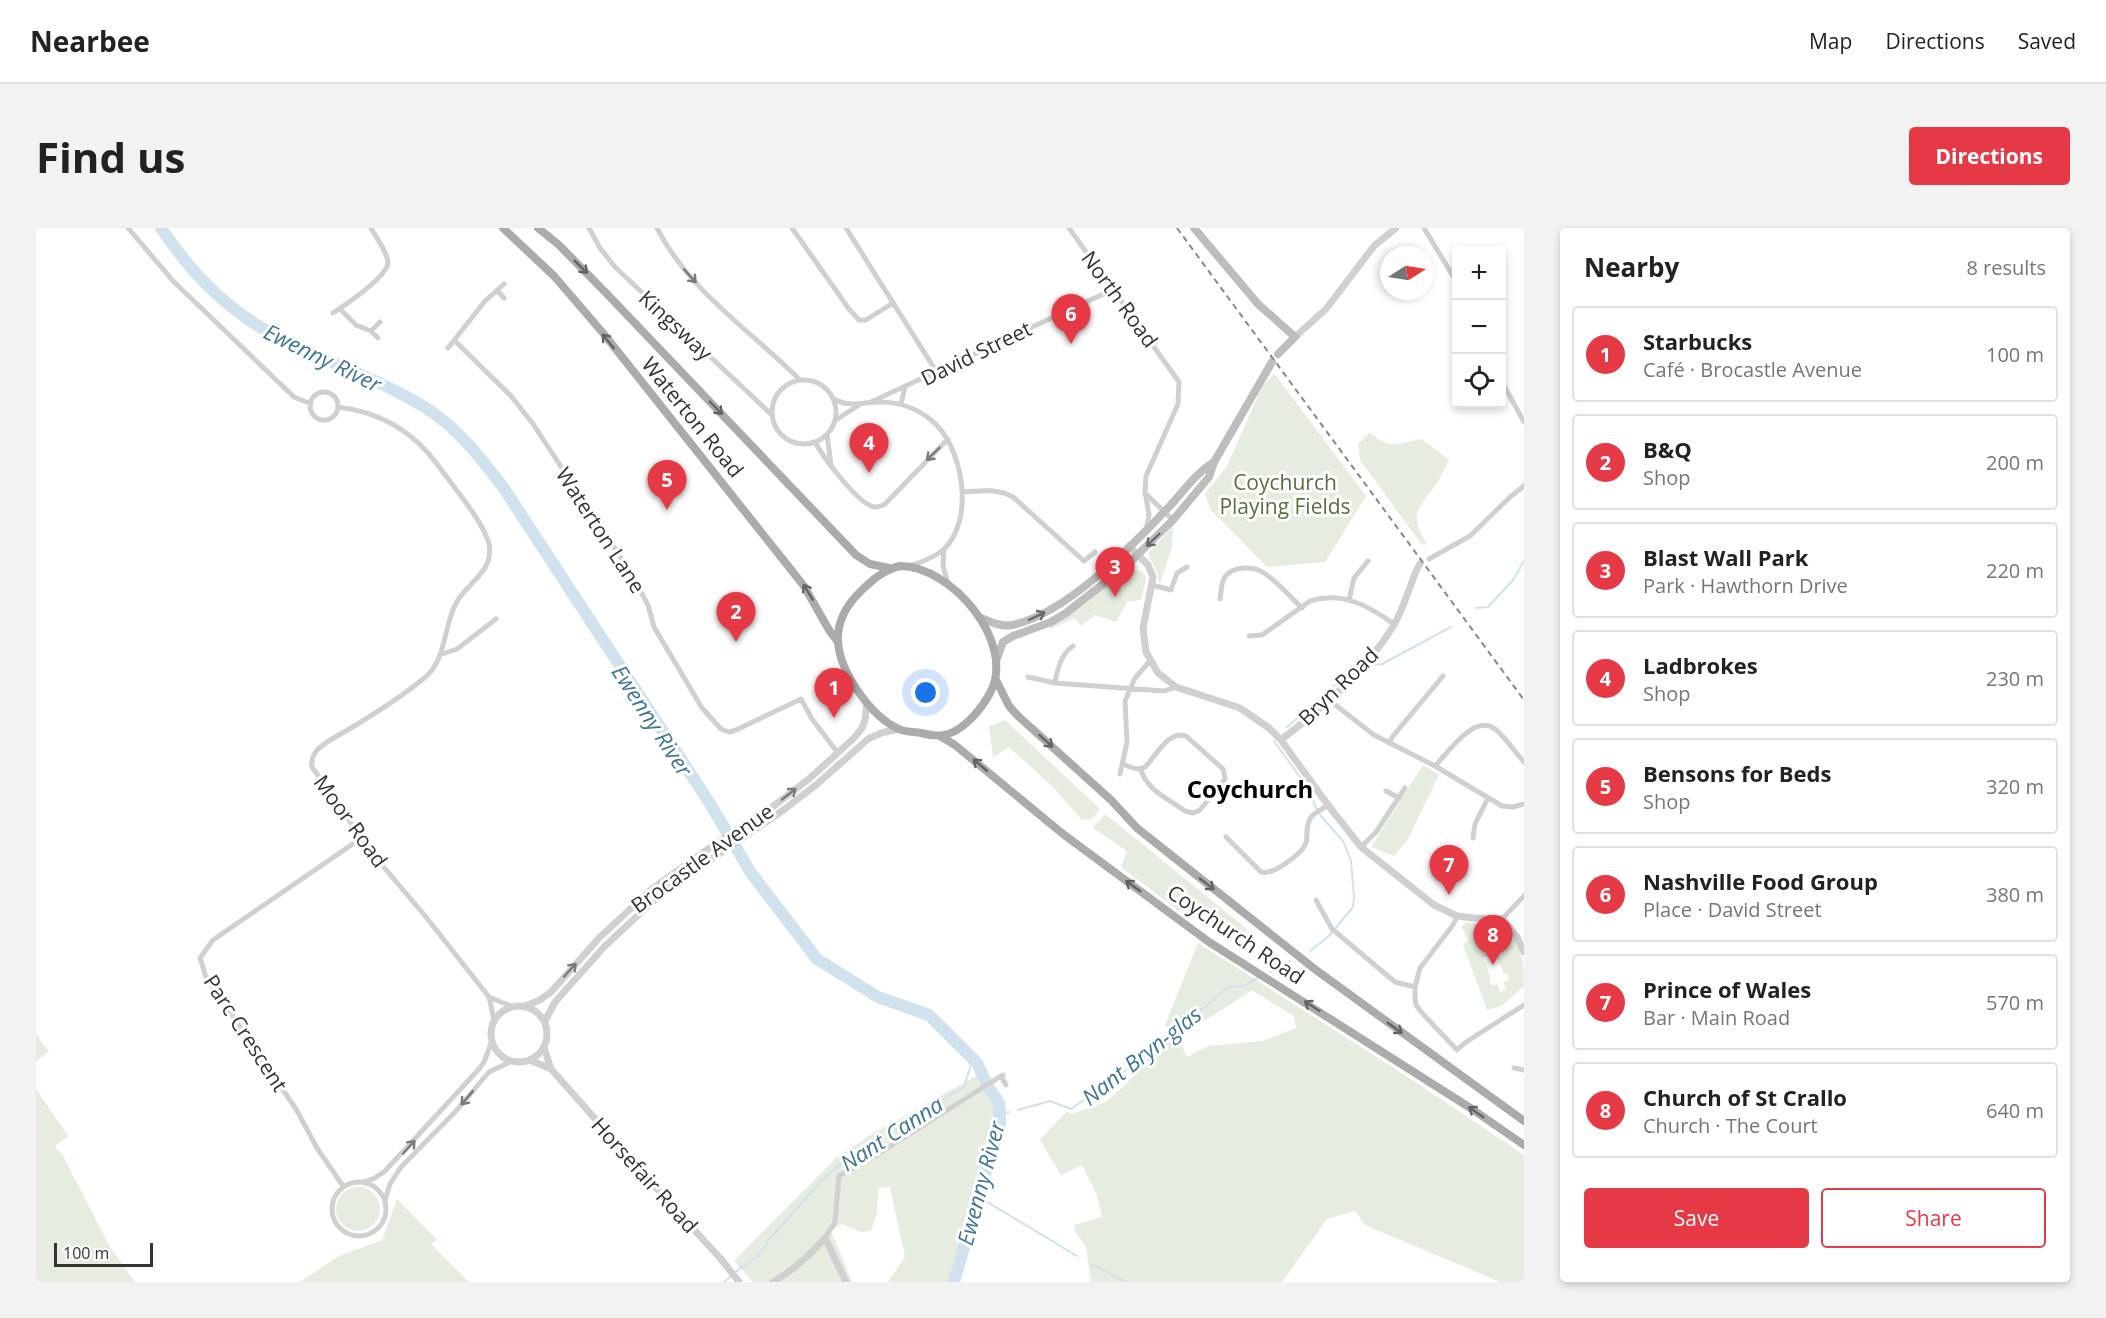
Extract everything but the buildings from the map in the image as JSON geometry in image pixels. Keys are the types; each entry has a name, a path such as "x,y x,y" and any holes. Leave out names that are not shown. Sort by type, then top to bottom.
{"main road":[{"name":"Waterton Road","path":"503,228 554,276 603,333 804,586 838,642"},
{"name":"Waterton Road","path":"538,228 559,245 608,295 856,555 870,564 889,568"},
{"path":"1194,228 1258,304 1295,337 1278,354"},
{"path":"996,661 1003,642 1051,622 1066,613 1138,555 1173,520 1209,477 1215,462 1272,362"},
{"path":"981,618 997,624 1011,625 1049,610 1080,589 1130,546 1202,470 1215,462"},
{"path":"908,566 934,575 966,600 981,618 991,639 996,661 996,680 986,700 970,719 950,733 940,736 899,729 882,719 867,703 846,670 838,642 842,618 847,607 866,585 889,568 908,566"},
{"name":"Coychurch Road","path":"996,680 1009,706 1018,716 1111,800 1137,828 1316,970 1524,1121"},
{"name":"Coychurch Road","path":"940,736 956,745 1063,834 1209,942 1472,1108 1524,1145"}],"street":[{"path":"128,228 174,282 294,397 311,404"},
{"path":"333,314 378,279 388,264 385,253 371,228"},
{"name":"Kingsway","path":"589,228 600,249 615,267 772,415"},
{"path":"657,228 676,260 702,289 800,380"},
{"path":"792,228 859,320 866,320 893,303"},
{"path":"846,228 936,371"},
{"name":"North Road","path":"1069,228 1172,369 1179,382 1178,404 1150,465 1145,492"},
{"path":"1295,337 1326,309 1374,246 1396,228"},
{"path":"1424,228 1452,274"},
{"path":"448,348 485,301 504,284"},
{"name":"David Street","path":"869,403 1114,289"},
{"path":"497,290 504,298"},
{"path":"340,309 356,325 371,331 378,338"},
{"path":"371,331 380,322"},
{"name":"Waterton Lane","path":"455,341 511,396 533,424 629,570 648,605 654,627 664,646 702,708 721,729 729,732 736,730 801,699 812,719 838,753"},
{"path":"859,405 836,420 827,435 814,442 795,443 786,438 775,424 772,415 773,404 779,391 788,384 800,380 815,381 823,385 839,402 859,405 901,404 931,419 948,440 956,456 962,492 961,510 957,528 944,550 927,560 908,566"},
{"path":"901,404 905,387"},
{"path":"1506,389 1524,422"},
{"path":"326,392 336,399 338,407 333,417 325,420 316,417 311,404 317,394 326,392"},
{"path":"834,399 836,420"},
{"name":"Moor Road","path":"338,407 377,415 402,429 428,452 483,528 489,544 489,558 484,571 460,598 453,612 442,654 426,677 320,747 313,757 314,772 347,816 360,839 426,916 489,997 494,1020"},
{"path":"827,435 831,467"},
{"path":"814,442 839,477 861,498 875,507 884,505 948,440"},
{"path":"1429,559 1470,536 1524,486"},
{"path":"962,492 998,491 1006,493 1084,561 1095,552"},
{"path":"1145,492 1173,520"},
{"path":"1145,492 1149,515 1146,529"},
{"path":"1130,546 1152,571 1152,585 1143,628 1149,662 1158,673 1176,687 1240,708 1269,728 1281,740 1361,847 1434,904 1457,915 1502,919 1518,937 1524,952"},
{"path":"944,550 944,574 949,586"},
{"path":"1349,600 1354,578 1368,561"},
{"name":"Bryn Road","path":"1281,740 1366,664 1394,624 1420,564"},
{"path":"1152,585 1171,590 1177,573 1187,567"},
{"path":"1220,599 1223,580 1227,574 1234,570 1255,568 1264,573 1302,608"},
{"path":"1249,636 1262,635 1310,601 1319,598 1334,597 1367,606 1394,624"},
{"path":"442,654 457,649 496,619"},
{"path":"1055,683 1066,650 1073,646"},
{"path":"1120,774 1127,742 1125,701 1135,678 1149,662"},
{"path":"1028,676 1042,682 1055,683 1164,691 1176,687"},
{"path":"1389,744 1393,736 1443,676"},
{"path":"1329,699 1355,722 1389,744 1435,766 1502,806 1513,807 1524,804"},
{"name":"Brocastle Avenue","path":"525,1006 540,1000 551,992 620,917 653,888 784,798 838,753 862,728 867,703"},
{"path":"1435,766 1473,728 1486,725 1495,729 1524,762"},
{"name":"Brocastle Avenue","path":"545,1021 561,995 604,947 638,914 686,875 746,836 816,785 868,739 899,729"},
{"path":"1181,734 1223,769 1226,779 1200,810 1190,813 1149,785 1142,776 1141,769 1172,736 1181,734"},
{"path":"1123,764 1141,769"},
{"path":"1361,847 1376,832 1405,788"},
{"path":"1386,791 1399,798"},
{"path":"1473,838 1475,824 1488,798"},
{"path":"1226,837 1261,872 1272,873 1304,847 1308,822 1328,805"},
{"name":"Parc Crescent","path":"343,1186 317,1148 296,1109 206,977 200,958 213,940 360,839"},
{"path":"1502,919 1524,896"},
{"path":"1316,900 1335,931 1395,982 1415,987"},
{"path":"1457,915 1453,925 1420,968 1415,987 1416,1005 1433,1027 1457,1050 1524,1005"},
{"name":"Moor Road","path":"489,997 511,1006"},
{"path":"511,1006 525,1006 540,1014 545,1021 548,1034 544,1048 530,1060 512,1061 499,1054 492,1041 491,1027 494,1020 498,1014 511,1006"},
{"path":"492,1041 479,1069 385,1172 364,1182 349,1183 343,1186 333,1198 332,1213 338,1227 351,1235 365,1235 378,1228 385,1215 385,1200 390,1184 402,1167 456,1111 489,1072 512,1061"},
{"name":"Horsefair Road","path":"544,1048 551,1069 738,1280"},
{"name":"Horsefair Road","path":"530,1060 551,1069"},
{"path":"1514,1068 1524,1070"},
{"path":"773,1282 816,1248 835,1222 839,1176 1000,1077 1006,1085"},
{"path":"364,1182 377,1188 385,1200"},
{"path":"825,1238 846,1282"}],"green space":[{"name":"Coychurch Playing Fields","path":"1274,373 1366,496 1325,562 1267,567 1211,510 1205,494 1227,466 1262,387"},
{"path":"1370,432 1388,444 1422,439 1449,460 1418,510 1417,524 1427,544 1422,545 1360,460 1358,444"},
{"path":"1173,526 1172,548 1160,583 1149,552"},
{"path":"1126,570 1142,571 1146,578 1141,600 1127,602 1116,622 1095,615 1081,626 1075,618 1049,630 1051,622"},
{"path":"1005,720 1100,809 1092,819 1082,820 1055,789 1009,747 993,757 989,726"},
{"path":"1423,765 1439,775 1407,841 1394,856 1371,847"},
{"path":"1105,814 1247,929 1242,941 1188,904 1179,911 1121,867 1127,851 1093,828"},
{"path":"1467,922 1491,925 1504,930 1516,941 1522,955 1524,986 1501,1006 1487,1010 1463,945 1468,940 1461,926","holes":["1495,953 1504,974 1507,973 1509,980 1503,982 1506,990 1500,992 1497,984 1492,986 1483,958"]},
{"path":"1198,943 1397,1070 1524,1155 1524,1282 1500,1282 1365,1225 1355,1211 1327,1219 1282,1282 1091,1282 1086,1247 1076,1233 1074,1225 1102,1217 1097,1195 1082,1165 1061,1175 1040,1140 1067,1111 1071,1114 1106,1102 1124,1086 1173,1034 1165,1025","holes":["1252,990 1294,1016 1296,1028 1262,1041 1209,1046 1187,1057 1178,1038"]},
{"path":"36,1034 49,1051 36,1061"},
{"path":"978,1075 997,1108 997,1116 948,1282 888,1282 905,1257 890,1187 878,1188 877,1213 871,1231 861,1232 841,1224 831,1231 852,1282 753,1282 734,1261 837,1157 872,1134"},
{"path":"36,1089 68,1136 55,1146 63,1156 110,1247 135,1282 36,1282"},
{"path":"358,1187 367,1188 374,1193 379,1200 379,1218 374,1225 367,1230 358,1231 349,1230 342,1225 337,1218 336,1209 337,1200 342,1193 349,1188"},
{"path":"397,1199 437,1240 431,1244 469,1282 300,1282 339,1256 382,1240"}],"waterway":[{"name":"Ewenny River","path":"161,228 204,282 242,315 299,347 406,396 438,416 458,434 503,487 709,802 751,873 817,959 878,997 929,1015 977,1063 987,1085 999,1103 1000,1123 954,1282"},
{"name":"Nant Bryn-glas","path":"1476,608 1488,607 1513,580 1524,561"},
{"name":"Nant Bryn-glas","path":"1372,665 1382,664 1451,627"},
{"name":"Nant Bryn-glas","path":"1287,727 1360,663"},
{"name":"Nant Bryn-glas","path":"1274,741 1310,791 1321,816 1343,841 1351,861 1353,907 1329,936 1310,951"},
{"name":"Nant Bryn-glas","path":"1270,972 1290,961"},
{"name":"Nant Bryn-glas","path":"1018,1110 1050,1101 1071,1109 1139,1061 1228,987 1243,986 1258,978"},
{"name":"Nant Canna","path":"735,1272 758,1256 769,1240 822,1180 847,1158 964,1087 973,1058"},
{"name":"Nant Bryn-glas","path":"999,1115 1009,1112"},
{"path":"979,1197 1077,1256"},
{"path":"1091,1264 1126,1282"},
{"name":"Nant Canna","path":"724,1282 731,1276"}],"railway":[{"path":"1177,228 1524,700"}],"place":[{"name":"Nashville Food Group","path":"1071,344"},
{"name":"Ladbrokes","path":"869,473"},
{"name":"Bensons for Beds","path":"667,510"},
{"name":"Blast Wall Park","path":"1115,597"},
{"name":"B&Q","path":"736,642"},
{"name":"Starbucks","path":"834,718"},
{"name":"Prince of Wales","path":"1449,895"},
{"name":"Church of St Crallo","path":"1493,965"}],"district":[{"name":"Coychurch","path":"1250,788"}]}
